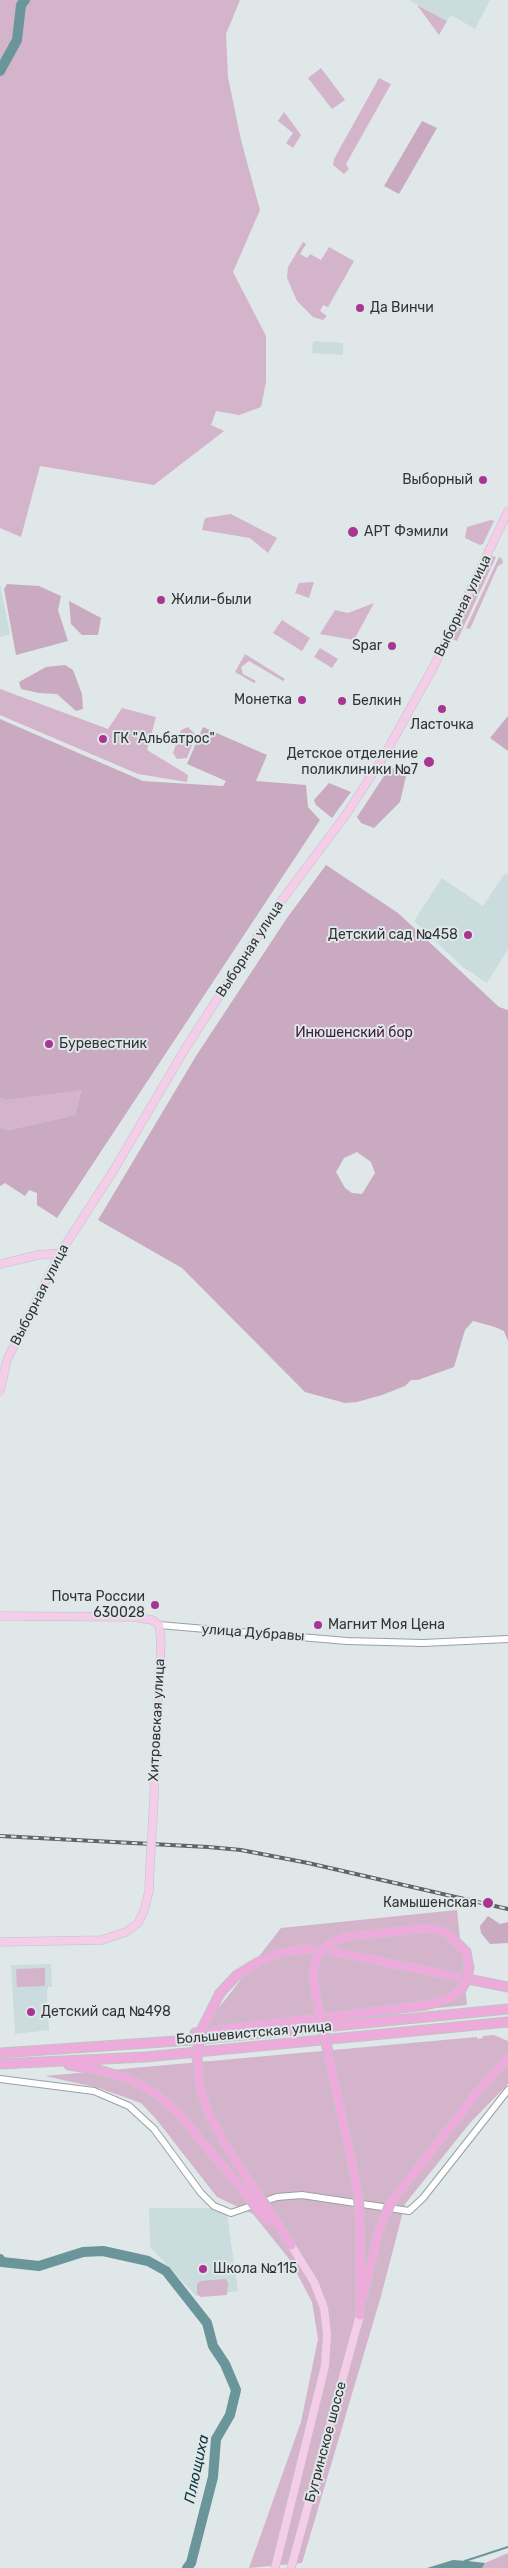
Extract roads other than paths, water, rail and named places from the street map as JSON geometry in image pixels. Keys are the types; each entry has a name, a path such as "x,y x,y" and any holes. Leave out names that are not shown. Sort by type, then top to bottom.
{"highway":[{"path":"105,2046 426,2005 450,1998 462,1988 467,1979 469,1968 466,1952 447,1933 430,1928 344,1937 327,1945 316,1960 313,1976 316,1996 358,2192 360,2315"},
{"path":"250,2191 209,2114 200,2087 197,2057 200,2034 220,1993 236,1976 257,1963 279,1953 305,1949 330,1951 508,1987"},
{"name":"Большевистская улица","path":"0,2052 259,2034 508,2008"},
{"name":"Большевистская улица","path":"0,2064 164,2055 508,2022"},
{"path":"360,2315 379,2230 390,2204 478,2091 508,2058"},
{"path":"46,2062 95,2068 129,2079 157,2094 177,2112 250,2191 290,2245"}],"main road":[{"name":"Выборная улица","path":"0,1391 7,1360 60,1253 112,1174 186,1048 276,908 345,816 384,756 434,666 508,512"},
{"path":"2,1263 38,1255 60,1253"},
{"name":"улица Дубравы","path":"0,1616 133,1617 152,1620 159,1624"},
{"name":"Хитровская улица","path":"0,1942 102,1940 126,1932 138,1922 144,1911 149,1891 153,1816 161,1640 159,1624"},
{"path":"275,2568 325,2366 327,2334 324,2308 314,2282 290,2245"},
{"name":"Бугринское шоссе","path":"291,2568 360,2315"}],"street":[{"name":"улица Дубравы","path":"159,1624 346,1641 423,1643 508,1639"},
{"path":"0,2078 94,2091 129,2106 154,2129 201,2193 214,2206 231,2212 277,2196 302,2195 409,2211 423,2198 508,2090"}],"water":[{"path":"453,2560 485,2563 482,2568 427,2568"}],"waterway":[{"name":"Плющиха","path":"0,71 17,40 21,5 25,0"},
{"name":"Плющиха","path":"0,2259 2,2262 39,2266 83,2252 103,2251 148,2261 166,2271 207,2323 213,2346 225,2364 236,2390 230,2415 216,2439 213,2477 191,2563 187,2568"},
{"path":"465,2561 508,2547"}],"railway":[{"path":"0,1836 241,1850 308,1863 508,1909"}],"place":[{"name":"Да Винчи","path":"360,308"},
{"name":"Выборный","path":"483,480"},
{"name":"АРТ Фэмили","path":"353,532"},
{"name":"Жили-были","path":"161,600"},
{"name":"Spar","path":"392,646"},
{"name":"Монетка","path":"302,700"},
{"name":"Белкин","path":"342,701"},
{"name":"Ласточка","path":"442,709"},
{"name":"ГК \"Альбатрос\"","path":"103,739"},
{"name":"Детское отделение поликлиники №7","path":"429,762"},
{"name":"Детский сад №458","path":"468,935"},
{"name":"Буревестник","path":"49,1044"},
{"name":"Почта России 630028","path":"155,1605"},
{"name":"Магнит Моя Цена","path":"318,1625"},
{"name":"Камышенская","path":"488,1903"},
{"name":"Детский сад №498","path":"31,2012"},
{"name":"Школа №115","path":"203,2269"}],"park label":[{"name":"Инюшенский бор","path":"354,1033"}]}
